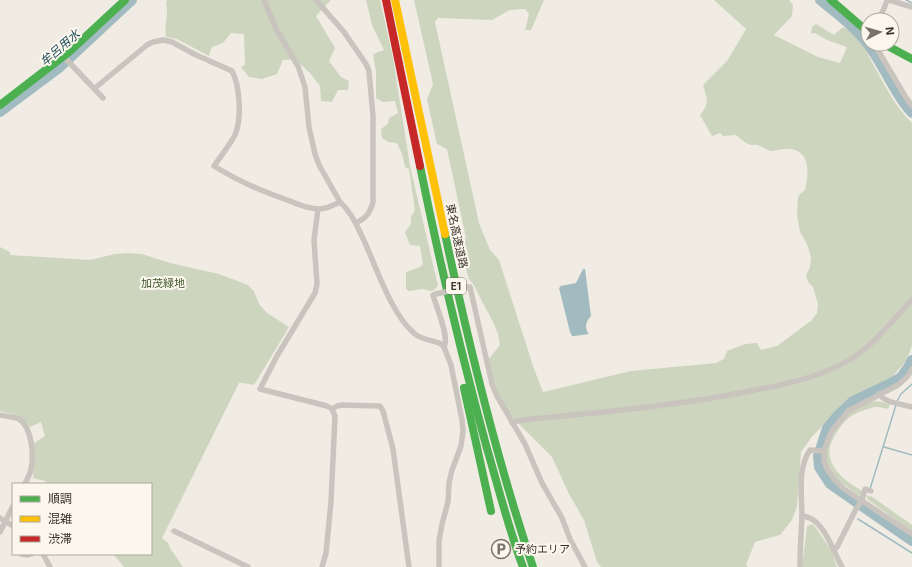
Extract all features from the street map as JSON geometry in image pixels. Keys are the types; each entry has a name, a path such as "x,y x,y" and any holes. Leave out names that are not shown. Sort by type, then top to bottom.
{"main road":[{"path":"0,105 69,52 125,0"},
{"name":"東名高速道路","path":"386,0 415,149 458,341 484,440 523,567"},
{"name":"東名高速道路","path":"395,0 457,290 476,371 508,488 533,567"},
{"path":"831,0 860,25"},
{"path":"899,52 912,59"},
{"path":"458,341 463,385 491,511"}],"street":[{"path":"264,0 276,29 298,66 305,87 309,127 319,165 340,202 347,209 356,223 398,314 416,334 437,342 444,347 451,365 463,432 461,446 449,483 448,502 439,541 439,567"},
{"path":"316,0 344,32 366,64 370,78 373,116 373,202 367,217 356,223"},
{"path":"882,12 887,1 889,0 912,7"},
{"path":"95,88 153,42 163,40 172,42 194,54 232,71 234,76 239,101 237,128 235,134 214,166 229,176 267,194 296,204 318,209 327,208 340,202"},
{"path":"879,52 912,106"},
{"path":"66,59 103,98"},
{"path":"318,209 314,240 318,274 316,288 260,389 327,406 332,409 335,416 331,502 326,553 322,567"},
{"path":"444,347 446,341 433,295 470,287 492,384 497,396 524,444 542,483 562,518 570,539 585,567"},
{"path":"512,423 517,420 532,418 628,410 721,397 786,384 824,372 864,350 912,300"},
{"path":"912,370 898,385 848,411 831,432 823,451 827,469 844,489 912,534"},
{"path":"879,394 885,400 912,407"},
{"path":"332,409 342,405 380,406 383,411 393,449 409,567"},
{"path":"0,415 19,420 24,424 28,431 32,451 31,469 24,483"},
{"path":"800,567 802,471 805,457 810,450 823,451"},
{"path":"834,549 837,547 861,501 865,489 869,490"},
{"path":"0,532 2,520 12,507"},
{"path":"802,516 809,517 817,523 830,540 842,567"},
{"path":"2,520 12,525"},
{"path":"174,531 248,567"},
{"path":"44,555 50,567"}],"green space":[{"path":"167,0 331,0 316,16 335,48 329,61 341,77 349,81 348,90 338,90 332,102 321,101 320,86 310,73 295,59 283,60 277,74 262,79 249,77 241,67 245,65 244,34 231,33 223,43 212,47 209,56 177,39 166,37"},
{"path":"366,0 380,0 393,58 410,166 438,286 432,291 423,289 409,291 406,289 406,272 420,267 423,264 420,246 410,245 405,232 411,224 411,216 415,211 409,169 405,167 402,154 397,143 388,142 382,138 381,129 388,124 389,118 398,113 395,101 383,102 376,98 376,72 373,54 384,50 372,25"},
{"path":"414,0 544,0 531,30 525,30 529,14 525,9 510,10 492,20 438,18 435,22 479,223 490,250 499,260 533,366 543,392 631,371 716,363 724,359 727,351 745,344 757,343 761,350 777,346 812,320 817,313 818,304 813,287 808,282 806,276 810,267 811,257 807,244 800,232 797,215 798,197 805,190 807,176 804,157 794,150 784,149 771,151 758,145 751,145 736,135 723,136 720,133 712,136 700,115 707,101 703,85 727,61 746,29 714,0 789,0 793,5 792,16 774,35 818,57 840,63 847,47 827,40 815,33 811,34 812,27 816,24 834,35 843,27 849,30 860,41 860,52 867,52 891,96 900,110 912,123 912,345 907,360 892,377 841,405 811,438 801,452 797,506 792,520 780,535 755,542 746,565 748,567 601,567 597,562 584,520 569,494 552,457 509,414 497,392 488,360 500,345 498,334 473,284 469,279 459,247 466,238 447,149 437,144 427,99 433,84"},
{"name":"加茂緑地","path":"0,247 10,252 10,255 90,260 115,254 142,254 170,263 219,274 248,285 254,291 259,304 267,313 289,327 254,385 239,383 162,538 168,543 183,567 124,567 114,555 152,555 152,483 46,483 45,481 33,478 33,444 45,436 41,422 30,427 16,416 0,411"},
{"path":"877,401 890,404 888,409 873,407 851,416 838,430 832,440 830,449 830,458 838,473 861,490 862,493 860,496 833,474 827,464 827,450 832,435 847,415 861,406"},
{"path":"867,495 870,497 871,496 912,525 912,532 867,499"},
{"path":"813,524 831,550 837,567 802,567 807,526"}],"water":[{"path":"583,269 585,269 591,316 586,325 586,329 589,334 572,336 559,288 561,286 576,283"}],"waterway":[{"name":"牟呂用水","path":"0,112 59,68 132,0"},
{"path":"820,0 847,23 866,42 901,99 912,113"},
{"path":"906,0 912,3"},
{"path":"912,360 901,377 853,401 838,415 827,428 818,456 819,467 830,484 912,541"},
{"path":"897,401 901,394 912,384"},
{"path":"870,489 896,405"},
{"path":"884,447 912,455"},
{"path":"858,519 912,553"}],"traffic: fast":[{"path":"0,105 69,52 125,0"},
{"path":"831,0 860,25"},
{"path":"899,52 912,59"},
{"path":"420,166 468,376 503,506 523,567"},
{"path":"445,234 484,402 507,485 533,567"},
{"path":"464,388 491,511"}],"traffic: slow":[{"path":"395,0 445,234"}],"traffic: jam":[{"path":"386,0 420,166"}],"place":[{"name":"予約エリア","path":"501,549"}]}
